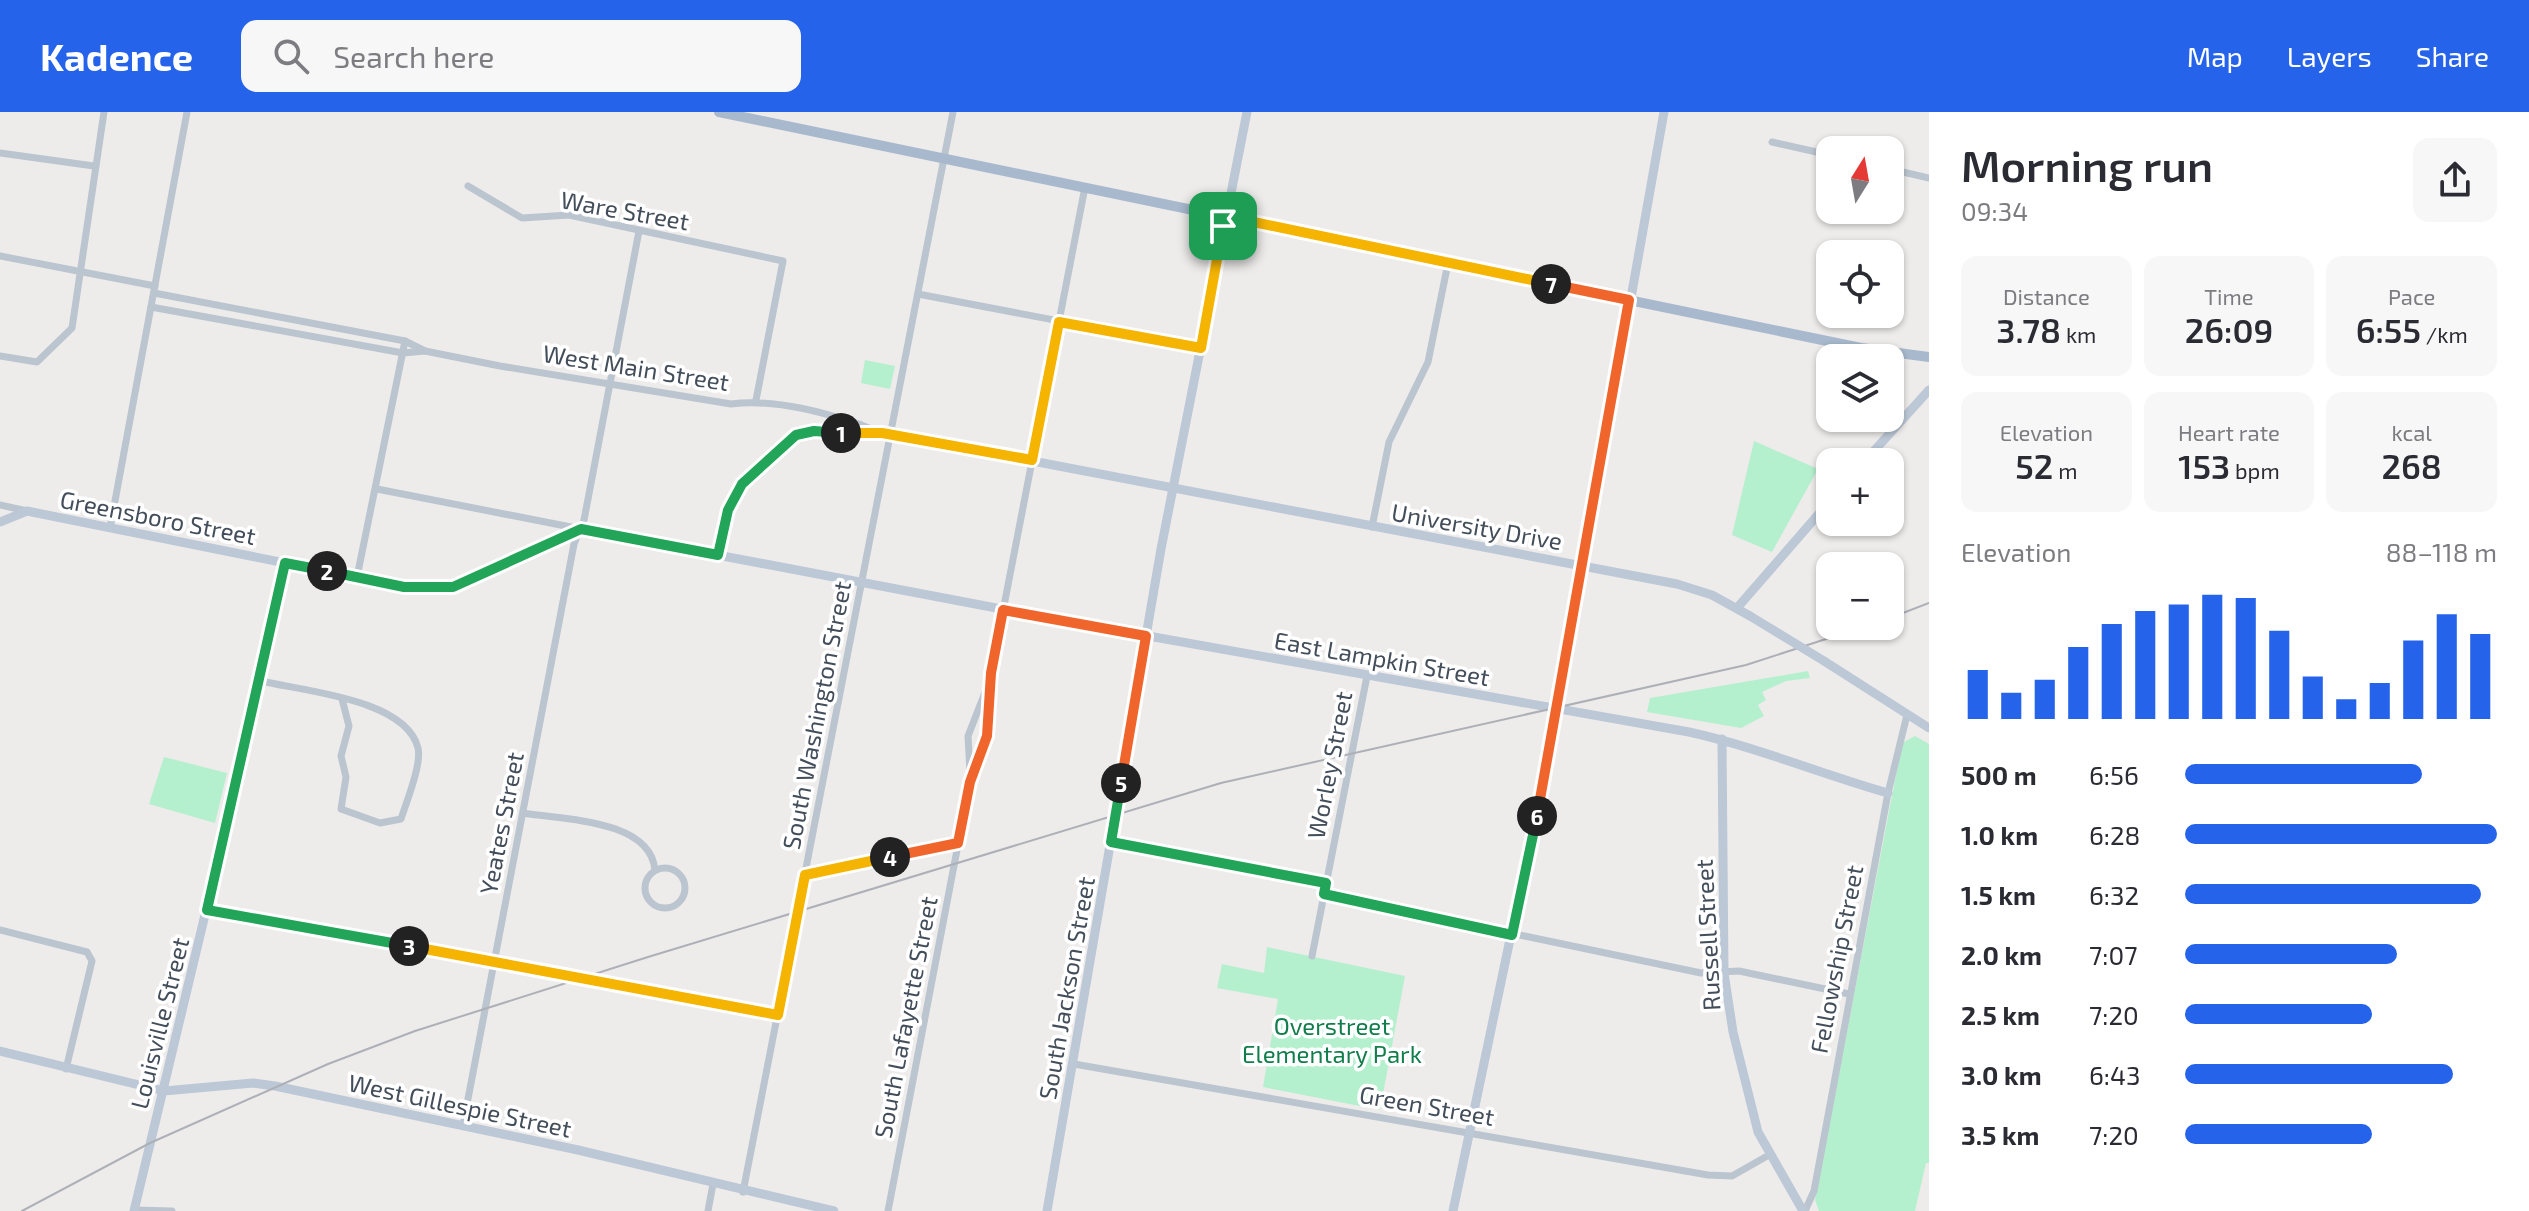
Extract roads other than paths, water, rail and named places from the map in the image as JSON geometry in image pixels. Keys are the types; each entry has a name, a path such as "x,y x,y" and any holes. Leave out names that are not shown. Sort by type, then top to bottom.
{"main road":[{"path":"719,112 1861,348 1929,357"}],"street":[{"path":"0,356 37,362 72,328 104,112"},
{"path":"110,528 187,112"},
{"name":"South Washington Street","path":"743,1192 953,112"},
{"name":"South Jackson Street","path":"1047,1211 1146,636 1247,112"},
{"path":"1453,1211 1558,708 1664,112"},
{"path":"1772,142 1816,152"},
{"path":"0,153 94,166"},
{"path":"1904,172 1929,178"},
{"name":"Ware Street","path":"468,186 522,218 569,215 783,261 756,400"},
{"name":"South Lafayette Street","path":"888,1211 970,782 986,740 991,673 1085,187"},
{"name":"Yeates Street","path":"463,1125 574,544 581,529 639,231"},
{"name":"West Main Street","path":"0,256 405,341 425,351"},
{"path":"1372,527 1389,442 1428,362 1448,263"},
{"path":"918,294 1201,348"},
{"name":"West Main Street","path":"151,307 403,353 425,351 731,404 756,400 841,419 868,431 891,434"},
{"path":"357,577 405,341"},
{"path":"1877,448 1929,390"},
{"path":"837,431 841,419"},
{"path":"718,555 728,510 742,484 796,435 837,431 848,435 868,431"},
{"name":"University Drive","path":"891,434 1690,588 1737,608 1929,728"},
{"path":"377,489 581,529"},
{"name":"Greensboro Street","path":"0,505 404,587 453,587 581,529"},
{"path":"0,522 27,511"},
{"path":"1737,608 1816,517"},
{"name":"East Lampkin Street","path":"581,529 864,582 1003,613 1722,739 1817,773 1888,793"},
{"name":"Louisville Street","path":"134,1210 261,681 285,563"},
{"name":"South Lafayette Street","path":"970,782 968,736 991,673"},
{"name":"Worley Street","path":"1312,956 1367,676"},
{"path":"261,681 342,699 388,711 408,727 419,750 401,819 380,823 341,809 346,777 341,756 349,726 342,699"},
{"path":"975,715 983,714 988,718"},
{"name":"Fellowship Street","path":"1804,1211 1814,1191 1888,793 1907,715"},
{"name":"Russell Street","path":"1722,739 1724,973 1742,1075 1758,1132 1804,1211"},
{"path":"970,753 979,755"},
{"path":"523,813 629,833 647,845 655,870 645,886 648,899 659,906 678,903 685,892 680,874 668,868 655,870"},
{"path":"1111,842 1326,883"},
{"path":"805,875 958,843"},
{"path":"1324,894 1701,973 1739,971 1849,994"},
{"path":"207,910 493,960 778,1015"},
{"path":"0,930 87,952 92,961 66,1069"},
{"name":"West Gillespie Street","path":"0,1051 164,1091 253,1083 463,1125 834,1211"},
{"name":"Green Street","path":"1074,1064 1722,1176 1744,1171 1769,1155"},
{"path":"708,1211 713,1184"},
{"path":"134,1210 172,1211"}],"railway":[{"path":"1904,613 1929,603"},
{"path":"22,1211 150,1143 328,1064 415,1031 648,957 1221,783 1746,665 1823,640"}],"park label":[{"name":"Overstreet Elementary Park","path":"1332,1039"}]}
